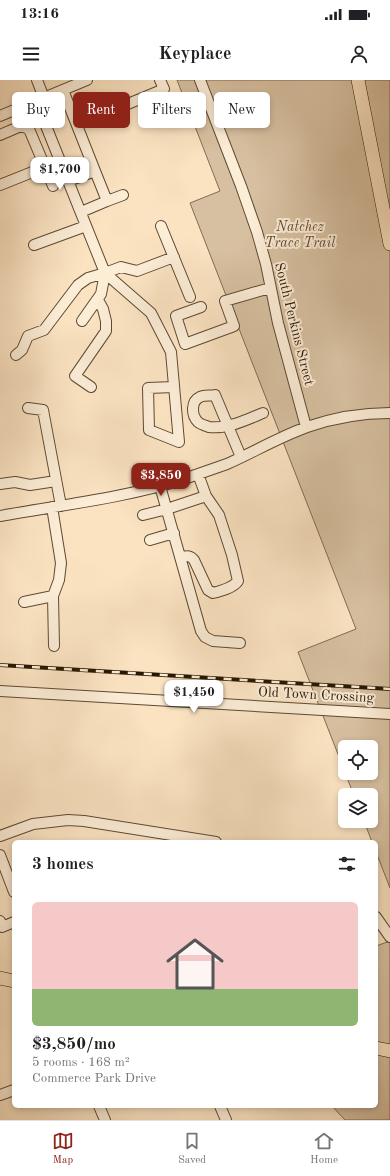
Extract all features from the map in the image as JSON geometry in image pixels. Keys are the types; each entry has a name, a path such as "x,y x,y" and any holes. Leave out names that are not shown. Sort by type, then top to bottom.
{"main road":[{"path":"358,80 390,244"},
{"path":"0,978 12,981"},
{"path":"378,1048 390,1051"}],"street":[{"path":"37,80 39,92"},
{"path":"58,92 87,80"},
{"path":"130,103 164,89 160,80"},
{"name":"South Perkins Street","path":"200,80 255,226 266,264 278,323 306,427"},
{"path":"63,90 73,117"},
{"path":"0,116 12,111"},
{"path":"0,135 21,126 29,129 53,186"},
{"path":"49,128 68,182 105,273 151,313 171,352 179,442 149,430 148,388 174,387"},
{"path":"77,128 107,201"},
{"path":"0,184 60,161"},
{"path":"68,182 95,171"},
{"path":"81,212 123,195"},
{"path":"34,246 86,226"},
{"path":"162,226 190,297"},
{"path":"16,354 22,350 28,336 44,330 78,285 88,278 121,267 137,271 174,257"},
{"path":"82,322 101,294 105,273"},
{"path":"201,307 176,316 185,344 234,326 225,300 270,288"},
{"path":"91,387 75,376 106,331 105,316 98,300"},
{"path":"89,312 105,316"},
{"path":"28,408 43,410 56,481 61,563 59,580 52,596 54,646"},
{"path":"241,457 228,426 263,413"},
{"path":"0,516 125,494 160,486 226,464 306,427 357,415 390,413"},
{"path":"180,557 191,556 208,590 213,593 236,584 238,581 232,555 219,515 206,496 198,474"},
{"path":"0,484 15,482 30,485 56,481"},
{"path":"160,486 201,631 205,637 213,642 240,644"},
{"path":"143,515 206,496"},
{"path":"150,540 174,534"},
{"path":"24,602 52,596"},
{"name":"Old Town Crossing","path":"0,691 390,714"},
{"path":"0,836 33,824 68,820 84,821 203,840"},
{"path":"0,855 12,887"},
{"path":"378,920 390,937"},
{"path":"0,921 2,927 12,923"},
{"path":"0,1095 12,1091"},
{"path":"100,1108 105,1120"},
{"path":"221,1108 226,1120"}],"green space":[{"name":"Natchez Trace Trail","path":"177,80 390,80 390,888 378,857 378,840 371,840 367,828 378,828 378,788 351,788 348,780 378,780 378,740 338,740 338,754 298,652 356,629 190,203 220,191 196,128 206,128 206,92 182,92"},
{"path":"390,941 390,1120 345,1120 334,1108 378,1108 378,945"}],"railway":[{"path":"0,665 390,689"}]}
